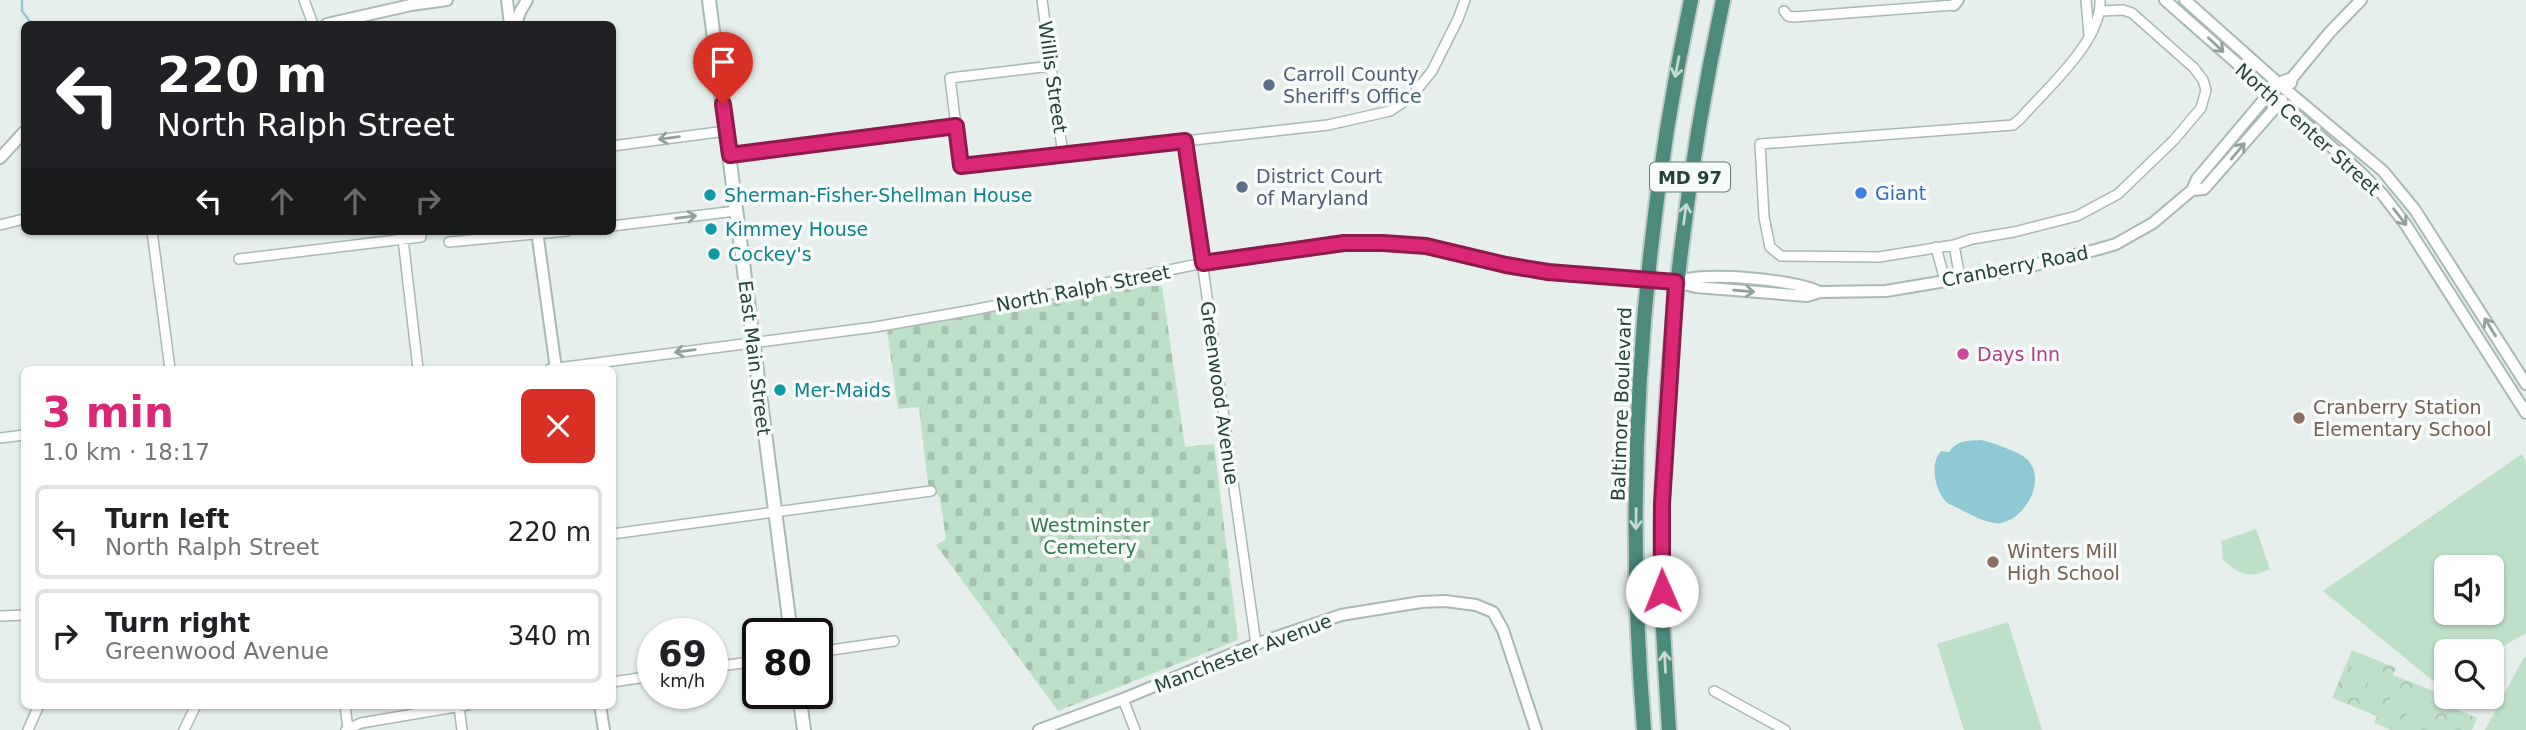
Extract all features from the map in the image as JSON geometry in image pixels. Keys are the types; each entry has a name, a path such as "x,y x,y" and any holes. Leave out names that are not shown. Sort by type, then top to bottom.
{"highway":[{"name":"Baltimore Boulevard","path":"1644,730 1635,560 1637,407 1646,280 1668,112 1691,0"},
{"name":"MD 97","path":"1669,730 1662,614 1661,528 1669,281 1723,0"}],"main road":[{"name":"East Main Street","path":"709,0 789,618"},
{"path":"801,709 804,730"}],"street":[{"path":"304,0 312,21"},
{"path":"340,21 447,0"},
{"path":"507,0 510,21"},
{"path":"517,21 527,0"},
{"name":"Willis Street","path":"1042,0 1063,155"},
{"path":"1051,66 950,78 961,166 1334,124 1390,111 1411,97 1427,78 1454,28 1465,0"},
{"path":"2086,0 2089,35"},
{"path":"2100,0 2098,23 2080,51 2013,125 1760,144 1770,247 1781,256 1879,257 1954,245 2056,223 2093,209 2118,194 2174,140 2201,108 2206,90 2203,80 2194,68 2127,10 2101,11"},
{"name":"North Center Street","path":"2165,0 2383,195 2406,225 2526,413"},
{"name":"North Center Street","path":"2185,0 2383,171 2415,210 2526,384"},
{"name":"Cranberry Road","path":"2192,190 2204,189 2280,103 2289,91 2292,78 2361,0"},
{"path":"1784,11 1788,16 1794,17 1956,3"},
{"path":"2278,83 2292,78"},
{"name":"Cranberry Road","path":"1669,281 1696,287 1807,296 1820,292 1886,291 2060,260 2116,243 2153,223 2192,190 2197,179 2278,83"},
{"path":"730,155 956,126"},
{"path":"616,145 726,131"},
{"path":"0,158 21,135"},
{"name":"Greenwood Avenue","path":"1185,141 1256,644"},
{"path":"616,226 736,211"},
{"path":"0,225 21,220"},
{"path":"153,235 170,366"},
{"path":"449,242 518,235"},
{"path":"538,235 556,366"},
{"path":"239,259 421,237"},
{"path":"403,239 418,366"},
{"name":"North Ralph Street","path":"578,366 875,327 1203,263 1344,243 1426,246 1548,272 1669,281"},
{"path":"1954,245 1961,278"},
{"path":"1936,247 1945,281"},
{"path":"0,438 21,435"},
{"path":"616,533 931,491"},
{"name":"Manchester Avenue","path":"1039,730 1123,699 1256,644 1341,615 1421,602 1464,602 1493,612 1503,630 1536,730"},
{"path":"0,616 21,615"},
{"path":"833,650 894,641"},
{"path":"616,681 637,678"},
{"path":"1714,691 1784,730"},
{"path":"1123,699 1135,730"},
{"path":"28,730 37,709"},
{"path":"184,730 194,709"},
{"path":"345,709 347,729 360,723 445,709"},
{"path":"462,730 463,709"},
{"path":"601,709 604,730"}],"green space":[{"name":"Westminster Cemetery","path":"1162,286 1185,447 1214,444 1238,640 1058,711 936,545 946,539 940,498 928,484 919,407 898,409 887,329 1111,287"},
{"path":"2522,454 2526,461 2526,633 2504,646 2504,639 2434,639 2434,682 2323,591"},
{"path":"2256,529 2270,569 2250,575 2223,560 2221,541"},
{"path":"2008,622 2042,730 1964,730 1937,644"},
{"path":"2352,650 2396,668 2393,675 2434,691 2434,709 2456,709 2477,718 2472,730 2392,730 2374,723 2377,716 2332,698"},
{"path":"2524,657 2526,658 2526,730 2485,730 2496,709 2504,709 2504,694"},
{"path":"2354,661 2369,667 2356,698 2341,692"},
{"path":"2374,669 2389,675 2377,705 2362,699"},
{"path":"2395,686 2410,692 2398,722 2383,716"},
{"path":"2415,694 2430,700 2417,730 2402,724"}],"water":[{"path":"1981,440 2021,455 2030,463 2034,472 2035,483 2027,504 2020,513 2001,523 1981,519 1949,504 1940,493 1935,479 1935,463 1941,451 1949,452 1959,443"}],"waterway":[{"path":"22,0 22,11 30,21"}],"place":[{"name":"Carroll County Sheriff's Office","path":"1269,85"},
{"name":"District Court of Maryland","path":"1242,187"},
{"name":"Giant","path":"1861,193"},
{"name":"Sherman-Fisher-Shellman House","path":"710,195"},
{"name":"Kimmey House","path":"711,229"},
{"name":"Cockey's","path":"714,254"},
{"name":"Days Inn","path":"1963,354"},
{"name":"Mer-Maids","path":"780,390"},
{"name":"Cranberry Station Elementary School","path":"2299,418"},
{"name":"Winters Mill High School","path":"1993,562"}],"route":[{"path":"723,104 730,155 956,126 961,166 1185,141 1203,263 1344,243 1383,243 1426,246 1548,272 1676,282 1662,504 1662,591"}]}
